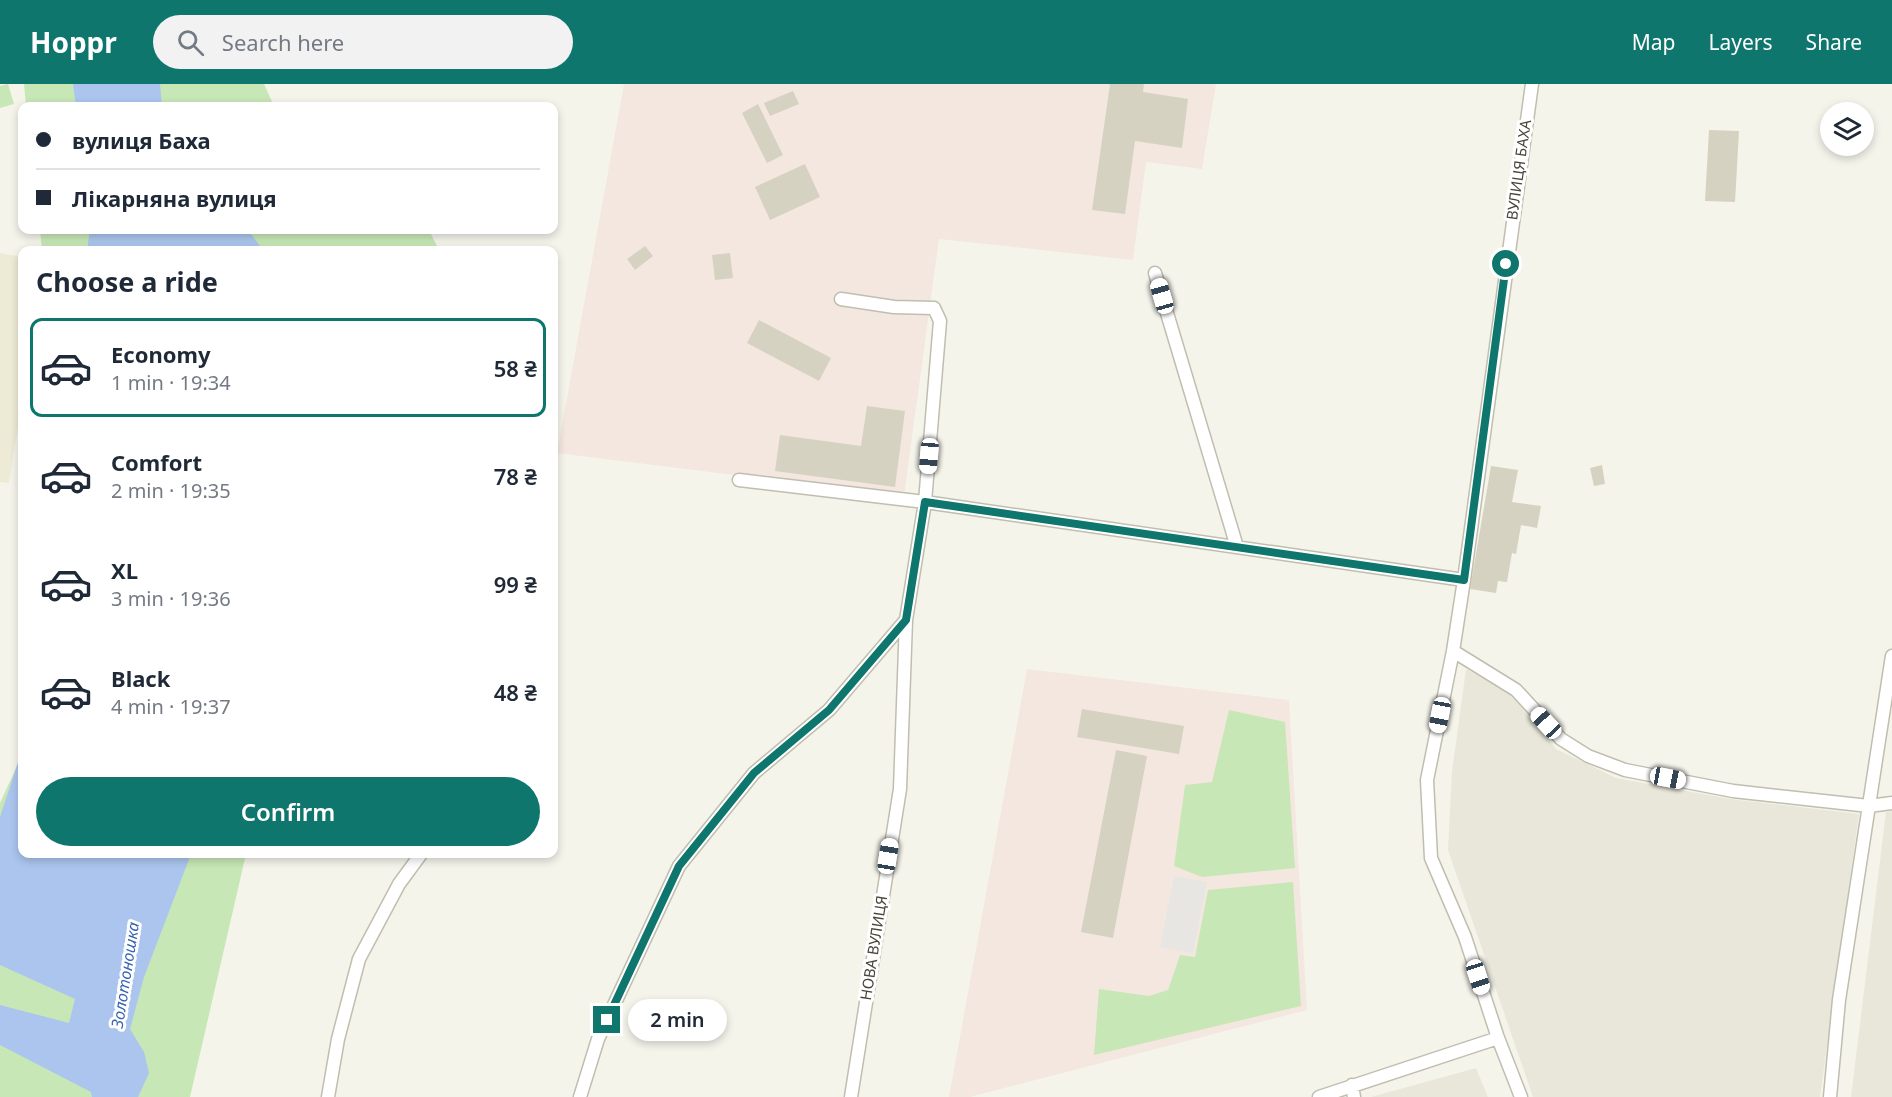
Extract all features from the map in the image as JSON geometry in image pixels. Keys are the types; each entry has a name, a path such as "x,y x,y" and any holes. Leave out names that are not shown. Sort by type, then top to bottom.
{"street":[{"name":"ВУЛИЦЯ БАХА","path":"1521,1097 1498,1038 1465,936 1431,858 1427,780 1453,651 1464,580 1532,84"},
{"path":"1155,273 1237,547"},
{"name":"НОВА ВУЛИЦЯ","path":"841,299 894,307 934,308 940,321 925,502 906,620 900,789 851,1097"},
{"path":"739,480 925,502 1464,580"},
{"path":"580,1097 598,1039 679,866 754,773 829,710 906,620"},
{"path":"1453,651 1516,690 1561,739 1588,756 1625,770 1733,791 1869,806 1892,803"},
{"path":"1830,1097 1839,1000 1892,656"},
{"path":"328,1097 338,1039 359,959 399,884 418,858"},
{"path":"1319,1097 1353,1091 1498,1038"}],"shaded area":[{"path":"624,84 1216,84 1202,169 1146,162 1133,260 939,239 904,496 558,453"},
{"path":"0,253 18,256 18,426 9,483 0,482"},
{"path":"1027,669 1289,700 1307,1010 970,1097 949,1097"},
{"path":"1466,669 1512,695 1556,749 1616,778 1730,799 1859,814 1820,1097 1533,1097 1448,850 1452,772"},
{"path":"1892,811 1892,1097 1851,1097 1886,812"},
{"path":"1174,876 1207,882 1193,953 1160,947"},
{"path":"1476,1068 1488,1097 1371,1097"}],"green space":[{"path":"8,84 14,104 0,108 0,86"},
{"path":"24,84 264,84 272,102 26,102"},
{"path":"40,234 431,234 437,246 42,246"},
{"path":"1229,710 1285,722 1295,868 1202,877 1174,866 1185,785 1212,782"},
{"path":"18,764 18,858 245,858 190,1097 0,1097 0,803"},
{"path":"1293,882 1301,1006 1094,1055 1099,989 1149,996 1168,990 1180,955 1195,957 1208,890"}],"water":[{"path":"73,84 160,84 162,102 75,102"},
{"path":"89,234 251,234 260,246 88,246"},
{"name":"Золотоношка","path":"18,762 18,858 189,858 144,977 130,1029 144,1052 149,1073 138,1097 92,1097 91,1092 0,1045 0,1005 69,1023 75,999 0,965 0,817"}],"building":[{"path":"1110,84 1144,84 1143,92 1188,99 1182,148 1135,141 1125,214 1092,210"},
{"path":"793,91 799,104 770,116 764,103"},
{"path":"758,104 783,155 767,163 742,113"},
{"path":"1709,130 1739,131 1735,202 1705,201"},
{"path":"805,164 820,197 770,220 755,187"},
{"path":"645,246 653,256 635,270 627,259"},
{"path":"730,253 733,278 715,280 712,255"},
{"path":"759,320 831,358 819,381 747,343"},
{"path":"867,406 905,411 895,487 775,471 780,435 861,446"},
{"path":"1602,465 1605,484 1594,486 1590,468"},
{"path":"1491,466 1518,470 1512,502 1541,506 1537,528 1521,525 1516,554 1512,553 1507,582 1498,581 1496,593 1470,589"},
{"path":"1082,709 1184,726 1179,754 1077,737"},
{"path":"1116,750 1147,756 1113,938 1081,932"}],"route":[{"path":"607,1020 679,866 754,773 829,710 906,620 925,502 1464,580 1506,264"}]}
